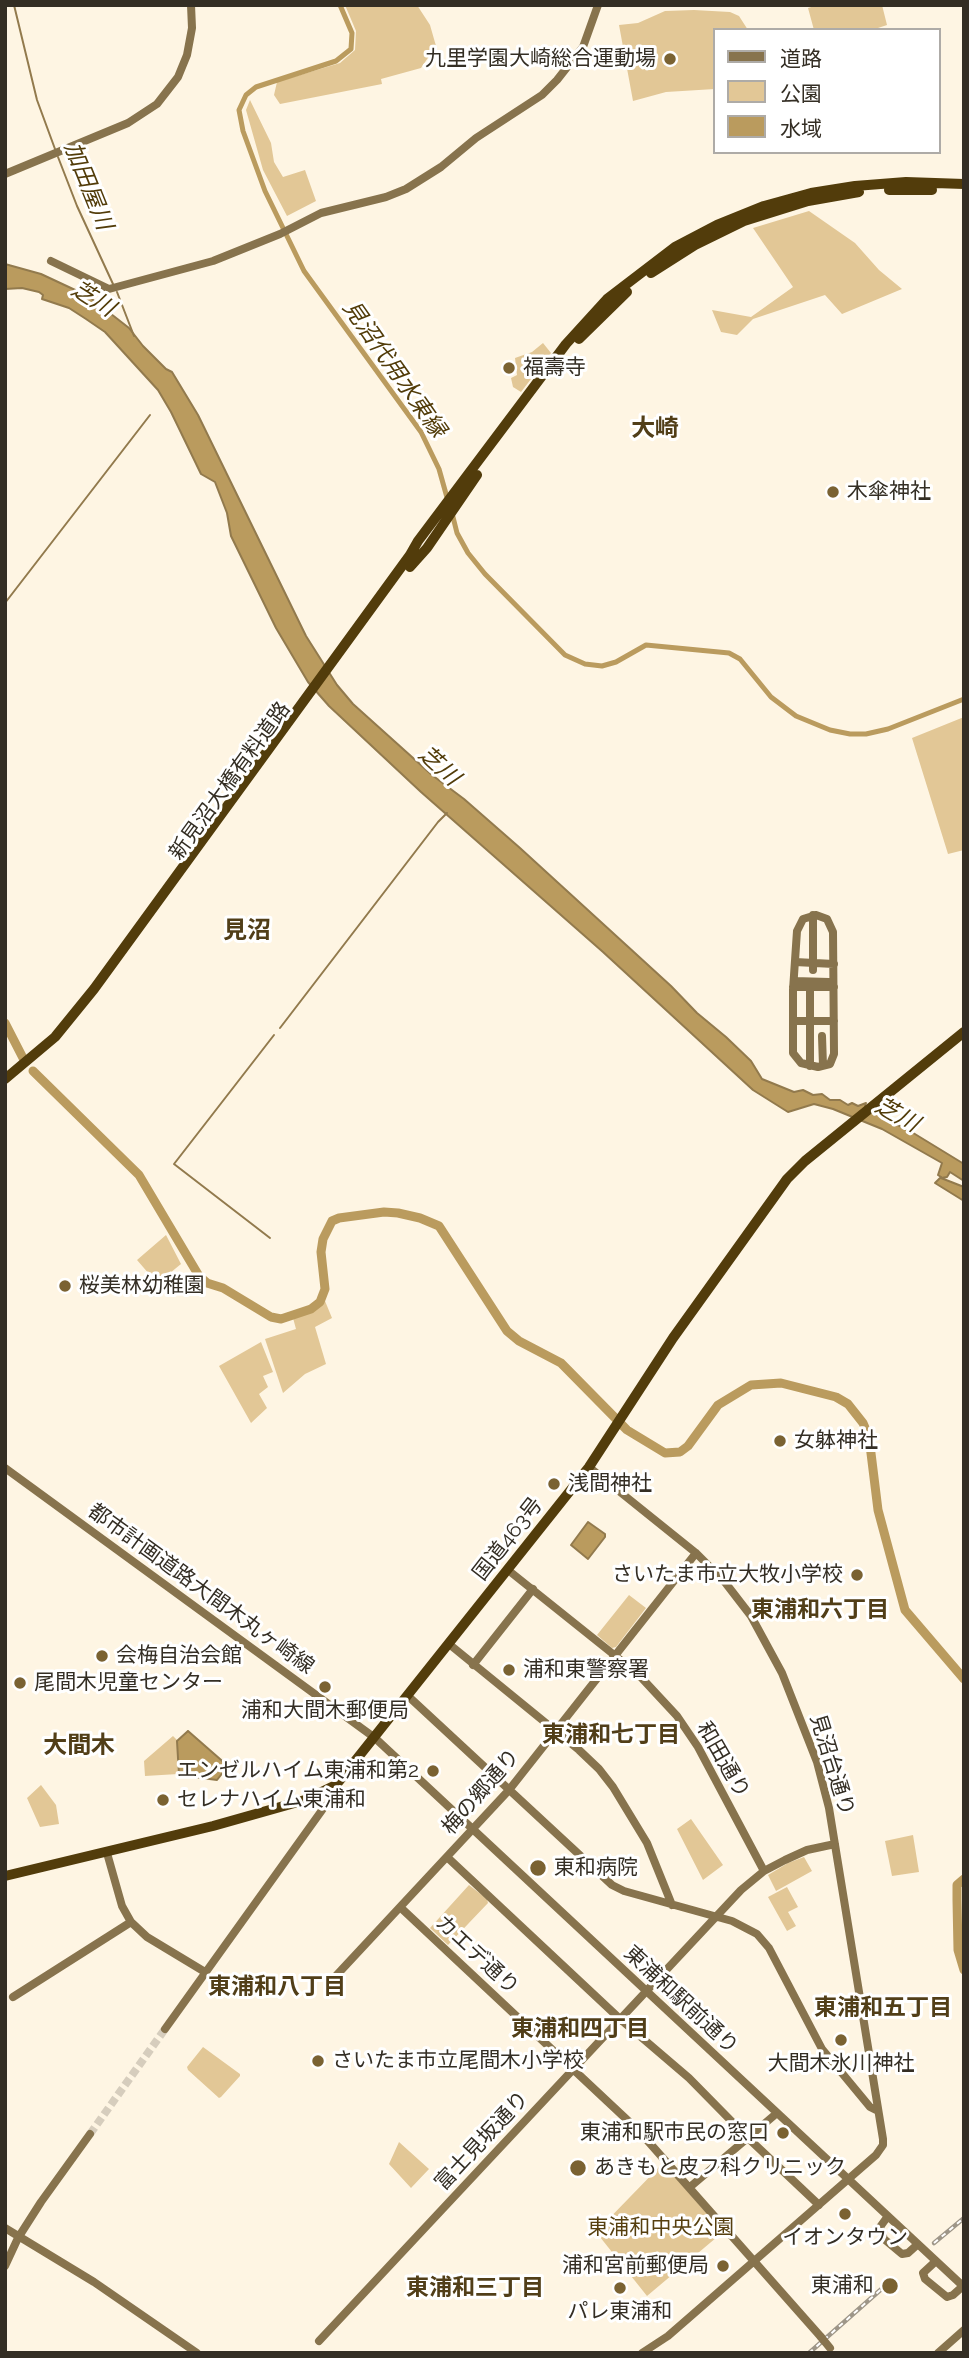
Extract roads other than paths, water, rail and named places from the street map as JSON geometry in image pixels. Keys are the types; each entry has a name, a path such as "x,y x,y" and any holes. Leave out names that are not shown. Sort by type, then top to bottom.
{"highway":[{"path":"469,480 553,360 585,322 634,277 675,247 742,214 811,193 906,182 964,184"},
{"path":"469,480 571,349 613,304 670,260 744,221 808,201 886,190 964,191"},
{"name":"新見沼大橋有料道路","path":"5,1079 55,1037 94,989 418,541 469,480"},
{"name":"新見沼大橋有料道路","path":"5,1086 48,1052 100,993 367,625 433,539 469,480"},
{"name":"国道463号","path":"5,1877 213,1826 314,1797 336,1785 589,1467 673,1338 778,1190 805,1161 964,1031"}],"street":[{"path":"5,174 140,116 165,96 178,77 187,55 192,28 191,5"},
{"path":"51,261 114,288 213,261 321,214 386,197 419,182 475,138 541,95 567,69 583,47 598,5"},
{"path":"813,915 813,967"},
{"path":"813,915 827,919 832,928 834,1036 832,1061 823,1066 801,1063 794,1056 795,962 798,928 803,919 813,915"},
{"path":"795,962 813,967 834,964"},
{"path":"794,981 834,982"},
{"path":"794,981 810,987 834,982"},
{"path":"810,987 810,1066"},
{"path":"793,1021 834,1021"},
{"path":"810,1036 834,1036"},
{"path":"822,1036 823,1066"},
{"name":"見沼台通り","path":"589,1467 696,1553 740,1600 774,1655 820,1773 835,1844 883,2139 880,2152 848,2180"},
{"name":"都市計画道路大間木丸ヶ崎線","path":"5,1468 375,1738"},
{"name":"梅の郷通り","path":"332,1979 509,1790 696,1553"},
{"name":"和田通り","path":"508,1570 614,1655 657,1694 698,1746 764,1871"},
{"path":"473,1665 533,1589"},
{"path":"449,1644 590,1759 613,1787 647,1843 672,1905"},
{"path":"408,1696 612,1885 742,1924 763,1941 822,2049 870,2107 878,2111"},
{"name":"東浦和駅前通り","path":"375,1738 963,2287"},
{"path":"165,2029 325,1806"},
{"name":"富士見坂通り","path":"319,2341 741,1889 764,1871 795,1855 835,1844"},
{"path":"107,1853 122,1906 131,1922 147,1937 205,1972"},
{"path":"447,1857 620,2019 689,2078 819,2205"},
{"name":"カエデ通り","path":"400,1907 639,2131 832,2351"},
{"path":"13,1997 131,1922"},
{"path":"690,2187 777,2113"},
{"path":"5,2266 18,2238 90,2134"},
{"path":"642,2353 668,2336 848,2180"},
{"path":"888,2216 880,2227 884,2239 902,2254 908,2253 918,2244"},
{"path":"5,2228 100,2286 197,2353"},
{"path":"936,2261 923,2273 925,2279 947,2297 963,2287"},
{"path":"938,2353 964,2330"}],"water":[{"path":"5,264 41,274 88,296 129,328 143,346 172,372 198,415 306,636 337,685 353,704 432,775 520,848 671,986 751,1061 762,1079 794,1092 803,1090 813,1095 822,1094 830,1100 840,1100 848,1105 866,1103 865,1106 882,1115 881,1117 910,1131 964,1164 964,1181 950,1172 947,1177 941,1178 964,1187 964,1201 935,1183 941,1177 938,1175 942,1163 882,1129 814,1104 788,1112 753,1090 329,706 308,682 276,628 231,536 227,513 215,482 201,474 158,390 105,332 86,319 69,308 42,299 43,295 39,292 22,288 5,289"},
{"path":"588,1522 605,1534 605,1537 588,1559 571,1545"},
{"path":"188,1731 228,1766 217,1780 179,1775 177,1741"}],"waterway":[{"name":"加田屋川","path":"14,5 37,100 55,149"},
{"name":"見沼代用水東縁","path":"340,5 352,33 351,49 336,61 256,87 246,95 239,110 243,131 265,191 304,271 421,432 439,469 448,501"},
{"name":"加田屋川","path":"58,157 113,284"},
{"name":"加田屋川","path":"117,292 134,336"},
{"path":"5,603 150,415"},
{"name":"見沼代用水東縁","path":"452,513 457,533 468,553 485,574 565,655 585,664 602,666 616,662 646,645 729,653 740,659 771,697 796,716 830,730 850,734 888,729 964,699"},
{"path":"280,1028 447,813"},
{"path":"5,1023 23,1058"},
{"path":"270,1238 174,1164 274,1035"},
{"path":"33,1071 139,1175 199,1276 207,1283 223,1288 271,1317 281,1319 311,1309 320,1302 325,1289 321,1252 323,1239 332,1221 384,1212 398,1213 439,1226 507,1331 519,1341 561,1363 627,1430 665,1453 680,1452 688,1446 718,1405 751,1385 781,1383 836,1397 848,1404 863,1423 869,1437 878,1510 905,1610 964,1679"},
{"path":"964,1879 957,1885 958,1950 964,1970"}],"tunnel":[{"path":"90,2134 165,2029"}],"railway":[{"path":"934,2243 964,2218"},
{"path":"809,2353 886,2285"}],"place":[{"name":"九里学園大崎総合運動場","path":"670,59"},
{"name":"福壽寺","path":"509,368"},
{"name":"木傘神社","path":"833,492"},
{"name":"桜美林幼稚園","path":"65,1286"},
{"name":"女躰神社","path":"780,1441"},
{"name":"浅間神社","path":"554,1484"},
{"name":"さいたま市立大牧小学校","path":"857,1575"},
{"name":"会梅自治会館","path":"102,1656"},
{"name":"浦和東警察署","path":"509,1670"},
{"name":"尾間木児童センター","path":"20,1683"},
{"name":"浦和大間木郵便局","path":"325,1687"},
{"name":"エンゼルハイム東浦和第2","path":"433,1771"},
{"name":"セレナハイム東浦和","path":"163,1800"},
{"name":"東和病院","path":"538,1868"},
{"name":"大間木氷川神社","path":"841,2040"},
{"name":"さいたま市立尾間木小学校","path":"318,2061"},
{"name":"東浦和駅市民の窓口","path":"783,2133"},
{"name":"あきもと皮フ科クリニック","path":"578,2168"},
{"name":"イオンタウン","path":"845,2214"},
{"name":"浦和宮前郵便局","path":"723,2266"},
{"name":"東浦和","path":"890,2286"},
{"name":"パレ東浦和","path":"620,2288"}],"district":[{"name":"大崎","path":"655,429"},
{"name":"見沼","path":"247,931"},
{"name":"東浦和六丁目","path":"820,1610"},
{"name":"東浦和七丁目","path":"611,1735"},
{"name":"大間木","path":"79,1746"},
{"name":"東浦和八丁目","path":"277,1987"},
{"name":"東浦和五丁目","path":"883,2008"},
{"name":"東浦和四丁目","path":"580,2029"},
{"name":"東浦和三丁目","path":"475,2288"}],"water label":[{"name":"芝川","path":"93,299"},
{"name":"芝川","path":"439,766"},
{"name":"芝川","path":"897,1115"}],"park label":[{"name":"東浦和中央公園","path":"661,2228"}]}
